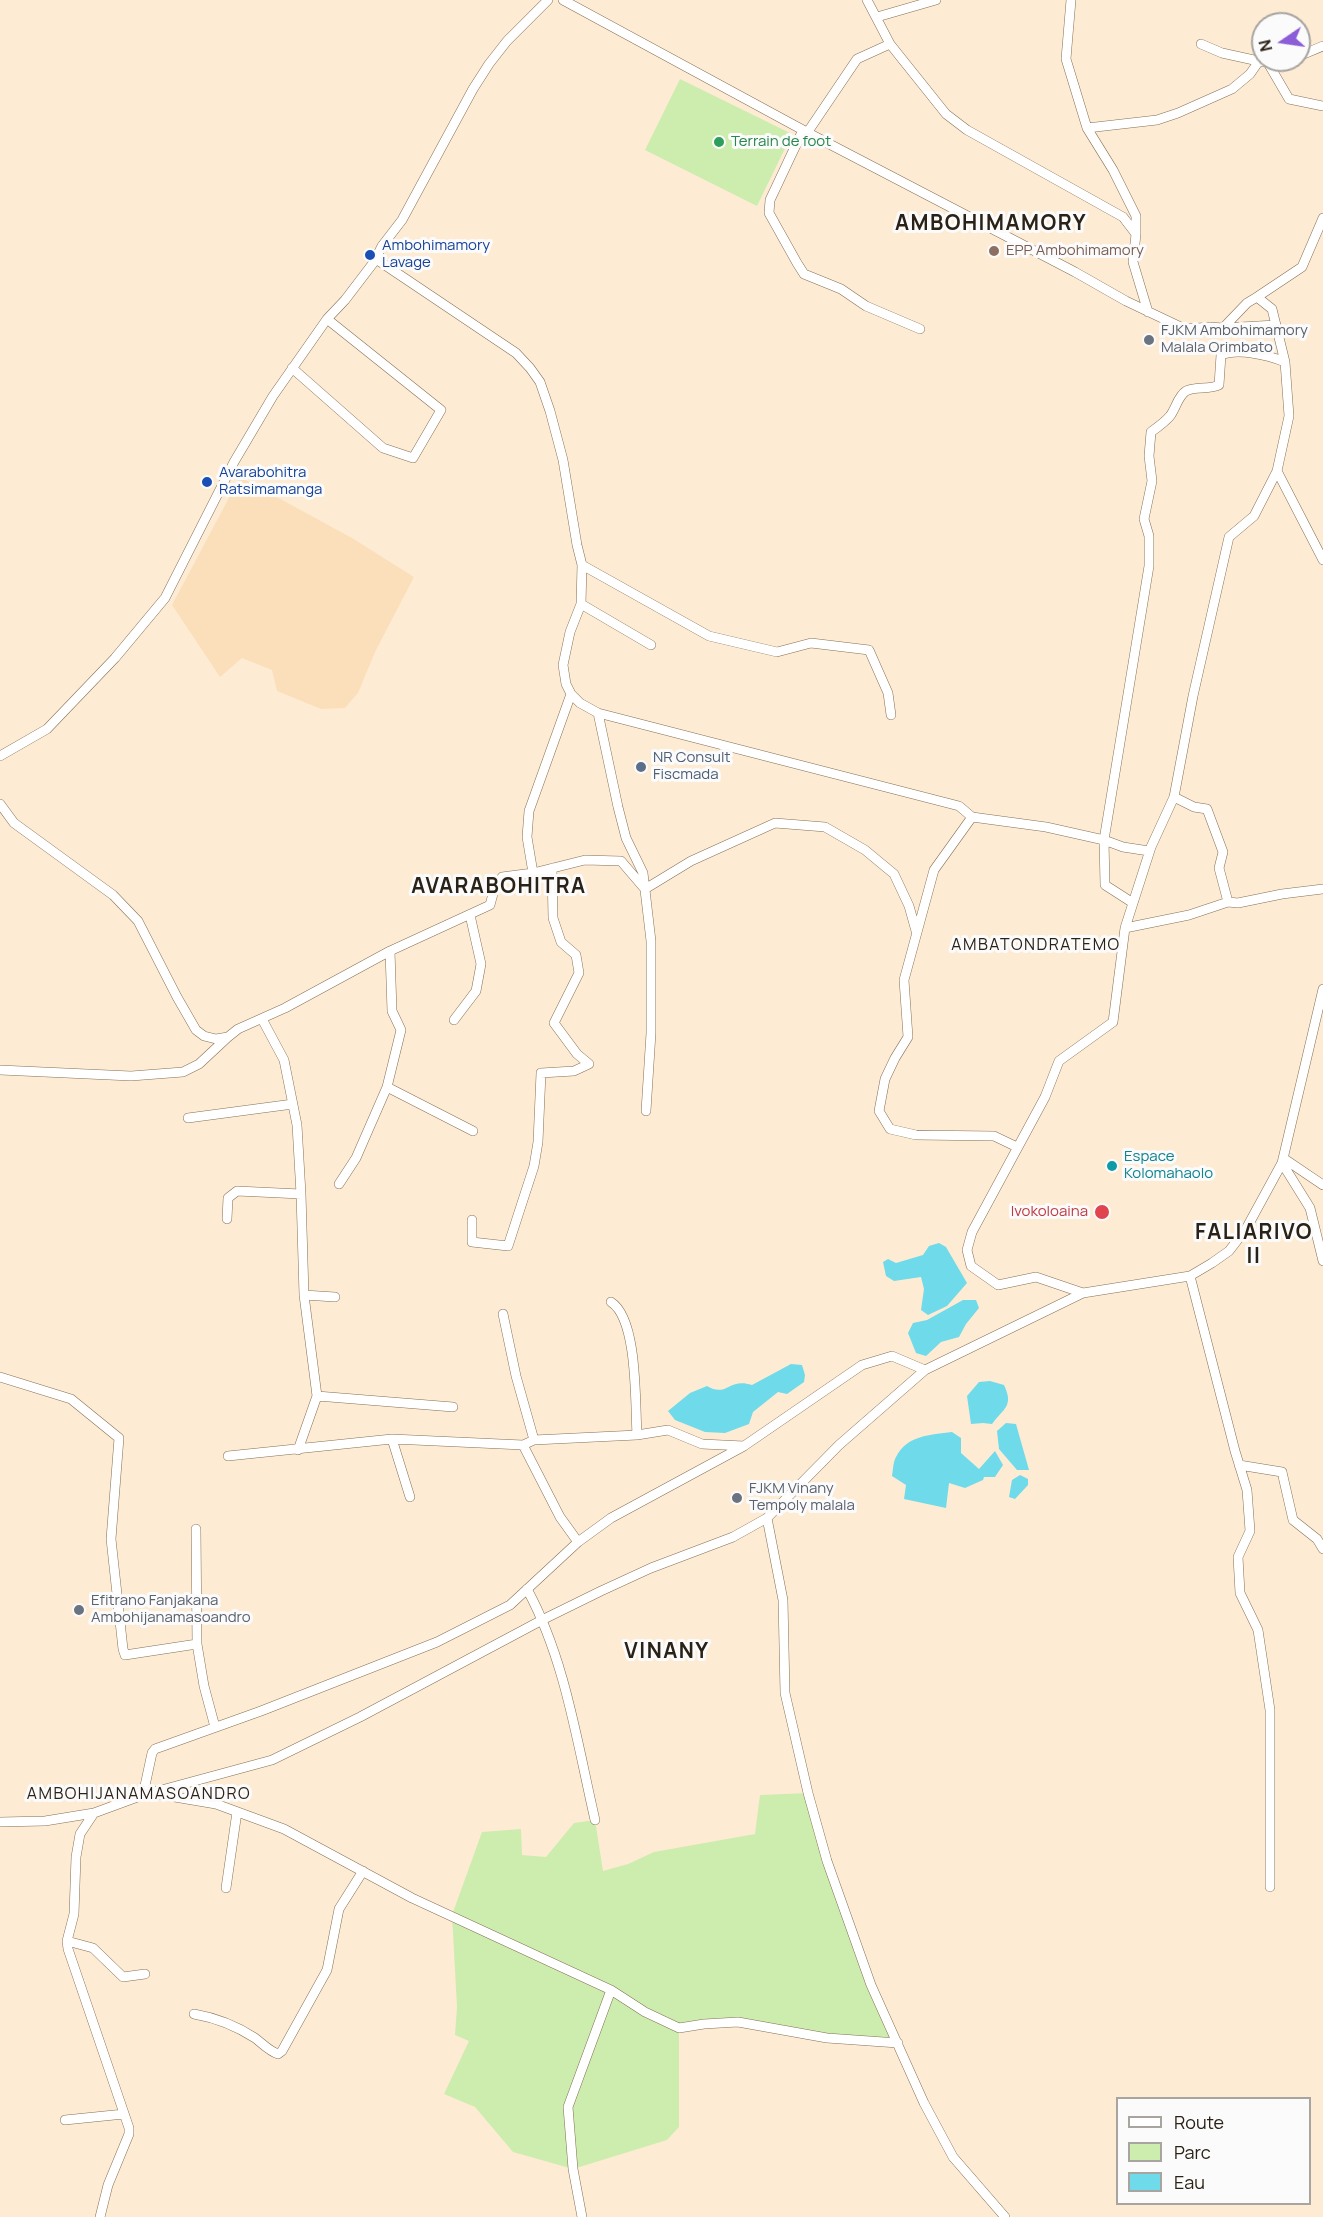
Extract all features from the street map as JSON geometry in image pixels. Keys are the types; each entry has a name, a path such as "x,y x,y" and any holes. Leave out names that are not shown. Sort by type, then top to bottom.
{"street":[{"path":"0,756 47,729 116,658 165,598 234,462 273,396 327,319 345,300 376,259 381,246 402,220 484,72 507,41 548,0"},
{"path":"563,0 805,131 1148,312 1185,329 1276,325"},
{"path":"867,0 890,44 946,114 967,130 1123,217 1136,234"},
{"path":"877,17 936,0"},
{"path":"1071,0 1066,59 1087,128 1113,170 1136,216 1133,262 1148,312"},
{"path":"890,44 857,59 805,131 770,200 769,213 804,274 841,290 866,306 920,329"},
{"path":"1201,44 1222,53 1251,59"},
{"path":"1087,128 1157,120 1178,113 1232,89 1252,72"},
{"path":"1271,72 1289,99 1323,106"},
{"path":"1223,328 1247,303 1302,267 1323,218"},
{"path":"376,259 516,353 540,382 563,460 582,564 581,604 570,632 563,665 566,684 571,694 580,703 598,713 959,806 972,817 1046,827 1104,840 1123,847 1149,851"},
{"path":"1083,1293 1036,1278 998,1285 971,1266 967,1250 972,1232 1045,1097 1059,1061 1113,1022 1125,928 1149,851 1174,797 1193,696 1229,537 1254,516 1277,471 1289,416 1285,362 1272,309 1257,297"},
{"path":"292,368 383,448 413,458 441,410 327,319"},
{"path":"1133,903 1106,885 1104,840 1149,566 1149,536 1144,519 1152,481 1149,456 1151,432 1168,419 1180,396 1188,390 1213,388 1219,385 1221,355 1229,352 1242,353 1266,356 1285,362"},
{"path":"1277,471 1323,560"},
{"path":"582,564 709,636 777,652 811,643 869,650 888,693 891,715"},
{"path":"581,604 651,645"},
{"path":"533,873 527,837 529,811 571,694"},
{"path":"598,713 626,837 644,873 651,941 651,1033 646,1111"},
{"path":"1174,797 1194,807 1207,809 1224,852 1219,868 1228,902"},
{"path":"0,804 14,823 114,895 138,921 196,1030 204,1036 216,1039 228,1037"},
{"path":"972,817 934,870 904,980 908,1037 885,1079 879,1111 890,1129 916,1135 994,1136 1017,1147"},
{"path":"645,889 690,861 775,824 825,827 865,850 894,874 909,906 916,931"},
{"path":"0,1070 131,1076 183,1072 199,1064 238,1029 262,1019 390,951 490,905 494,890 502,877 533,873 585,860 621,861 645,889"},
{"path":"472,1220 472,1242 508,1246 534,1166 538,1142 541,1074 574,1071 589,1064 577,1054 554,1023 579,973 576,955 561,942 553,918 552,868"},
{"path":"1125,928 1189,915 1228,902 1238,903 1323,889"},
{"path":"454,1020 476,991 481,964 470,915"},
{"path":"339,1184 356,1158 387,1087 401,1030 392,1011 390,951"},
{"path":"0,1822 45,1821 94,1813 148,1794 272,1760 360,1717 544,1619 651,1568 733,1537 766,1518 839,1445 925,1370 1083,1293 1190,1276 1229,1251 1246,1229 1282,1161 1323,989"},
{"path":"262,1019 284,1060 297,1125 304,1295 317,1396 298,1450"},
{"path":"387,1087 473,1131"},
{"path":"188,1118 293,1104"},
{"path":"1282,1161 1323,1185"},
{"path":"1282,1161 1310,1208 1323,1261"},
{"path":"227,1219 228,1198 237,1191 301,1194"},
{"path":"1190,1276 1247,1490 1250,1531 1238,1557 1240,1593 1258,1630 1270,1710 1270,1887"},
{"path":"304,1295 335,1298"},
{"path":"611,1302 622,1312 630,1336 636,1435"},
{"path":"503,1314 516,1376 534,1440"},
{"path":"148,1794 152,1753 155,1749 261,1711 437,1642 510,1605 578,1542 611,1518 744,1446 862,1365 892,1356 925,1370"},
{"path":"0,1377 71,1399 119,1438 111,1539 125,1655 197,1644"},
{"path":"317,1396 453,1407"},
{"path":"228,1456 392,1439 523,1445 534,1440 636,1435 668,1430 702,1444 744,1446"},
{"path":"392,1439 410,1497"},
{"path":"523,1445 560,1517 578,1542"},
{"path":"1239,1464 1282,1472 1293,1520 1317,1539 1323,1549"},
{"path":"766,1518 783,1600 784,1693 827,1861 872,1986 924,2103 953,2157 1005,2217"},
{"path":"196,1529 197,1644 214,1727"},
{"path":"527,1589 544,1619 566,1697 595,1820"},
{"path":"148,1794 211,1803 285,1829 412,1898 611,1990 645,2012 678,2028 738,2022 827,2038 898,2043"},
{"path":"226,1888 237,1812"},
{"path":"94,1813 80,1834 76,1857 74,1914 67,1941 129,2128 129,2134 108,2185 100,2217"},
{"path":"194,2014 218,2018 257,2040 273,2053 278,2054 282,2051 327,1970 339,1909 363,1871"},
{"path":"67,1941 93,1948 123,1977 145,1974"},
{"path":"582,2217 573,2169 568,2107 611,1990"},
{"path":"65,2120 124,2114"}],"shaded area":[{"path":"240,477 352,538 414,577 375,652 358,693 345,708 321,709 277,691 272,670 242,658 220,677 172,605"}],"green space":[{"name":"Terrain de foot","path":"680,79 792,134 757,206 645,150"},
{"path":"808,1793 827,1861 898,2043 738,2022 679,2028 679,2127 667,2140 573,2169 513,2152 475,2107 444,2094 469,2041 455,2035 457,2007 452,1915 482,1832 521,1829 522,1855 546,1857 574,1823 595,1820 603,1871 628,1864 654,1852 755,1834 760,1795"}],"water":[{"path":"939,1243 946,1247 967,1283 947,1306 928,1315 921,1310 924,1289 921,1277 894,1281 886,1276 883,1262 888,1259 896,1263 923,1255 929,1246"},
{"path":"963,1300 976,1300 979,1308 959,1337 941,1342 926,1356 916,1353 908,1333 913,1323 927,1320"},
{"path":"791,1364 802,1365 805,1375 804,1382 787,1394 778,1392 753,1412 749,1424 725,1433 705,1432 675,1420 668,1411 690,1393 707,1386 719,1390 738,1383 752,1385"},
{"path":"990,1381 1004,1385 1008,1402 992,1424 971,1424 967,1396 979,1382"},
{"path":"1006,1423 1016,1424 1029,1470 1017,1470 999,1449 997,1431"},
{"path":"952,1432 961,1438 961,1453 979,1469 995,1451 1003,1465 995,1477 984,1477 983,1480 965,1488 949,1483 946,1508 904,1499 906,1485 892,1476 895,1459 901,1450 906,1444 920,1437"},
{"path":"1020,1475 1028,1479 1028,1485 1015,1499 1009,1497 1012,1480"}],"place":[{"name":"Terrain de foot","path":"719,142"},
{"name":"EPP Ambohimamory","path":"994,251"},
{"name":"Ambohimamory Lavage","path":"370,255"},
{"name":"FJKM Ambohimamory Malala Orimbato","path":"1149,340"},
{"name":"Avarabohitra Ratsimamanga","path":"207,482"},
{"name":"NR Consult Fiscmada","path":"641,767"},
{"name":"Espace Kolomahaolo","path":"1112,1166"},
{"name":"Ivokoloaina","path":"1102,1212"},
{"name":"FJKM Vinany Tempoly malala","path":"737,1498"},
{"name":"Efitrano Fanjakana Ambohijanamasoandro","path":"79,1610"}],"district":[{"name":"AMBOHIMAMORY","path":"991,224"},
{"name":"AVARABOHITRA","path":"499,887"},
{"name":"AMBATONDRATEMO","path":"1036,946"},
{"name":"FALIARIVO II","path":"1254,1245"},
{"name":"VINANY","path":"667,1652"},
{"name":"AMBOHIJANAMASOANDRO","path":"139,1795"}]}
